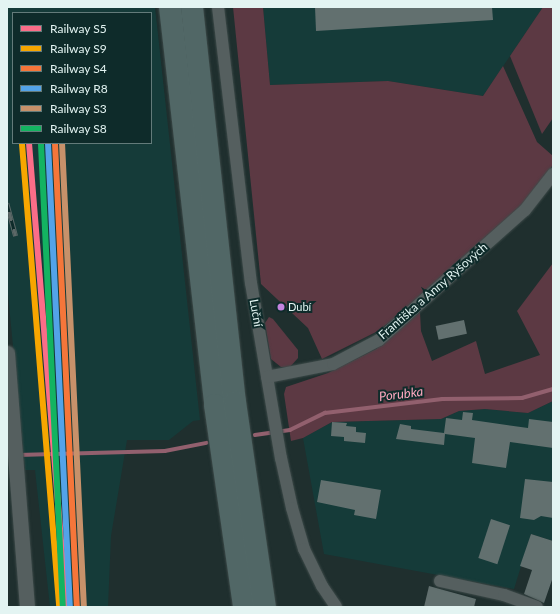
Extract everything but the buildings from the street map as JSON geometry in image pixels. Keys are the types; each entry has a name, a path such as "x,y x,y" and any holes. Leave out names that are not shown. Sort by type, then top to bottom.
{"highway":[{"path":"170,7 236,476 265,607"},
{"path":"192,7 225,404"},
{"path":"232,607 228,565 236,476"},
{"path":"236,476 244,607"},
{"path":"236,476 263,517 277,607"}],"street":[{"name":"Luční","path":"218,7 246,253 266,377 292,508 304,549 322,586 336,607"},
{"name":"Františka a Anny Ryšových","path":"266,377 333,364 379,340 525,210 553,174"},
{"path":"7,353 18,474 27,607"},
{"path":"440,581 504,595 537,607"}],"shaded area":[{"path":"7,7 155,7 200,420 193,421 169,440 127,440 111,536 108,607 50,607 35,470 25,470 7,284"},
{"path":"233,7 263,7 270,85 388,81 483,96 503,66 537,142 553,156 553,165 517,212 406,310 376,332 322,359 308,328 261,284"},
{"path":"263,7 543,7 483,96 388,81 270,85"},
{"path":"543,7 553,7 553,118 542,134 510,56"},
{"path":"553,263 553,401 528,413 485,409 459,411 441,419 332,422 303,438 291,441 284,394 286,387 328,373 376,349 420,312 421,331 432,361 476,341 485,374 540,355 517,311"},
{"path":"269,317 273,319 298,350 298,358 290,367 281,367 271,359 265,323"},
{"path":"553,401 553,541 531,534 514,589 324,554 303,438 332,422 441,419 459,411 485,409 528,413"}],"waterway":[{"name":"Porubka","path":"255,435 290,430 325,413 442,399 522,398 553,389"},
{"name":"Porubka","path":"18,455 165,451 206,443"}],"railway":[{"path":"7,203 16,236"}],"rail line":[{"name":"S9","path":"22,144 59,607"},
{"name":"S5","path":"29,144 66,607"},
{"name":"S8","path":"41,144 63,607"},
{"name":"R8","path":"48,144 70,607"},
{"name":"S4","path":"55,144 77,607"},
{"name":"S3","path":"62,144 84,607"}],"place":[{"name":"Dubí","path":"281,307"}]}
